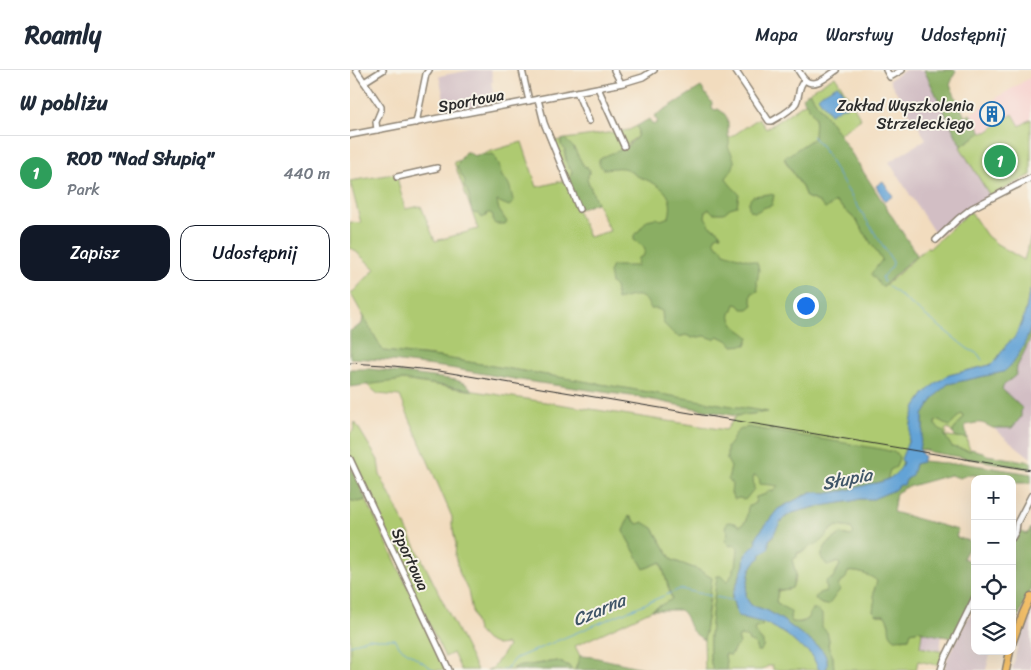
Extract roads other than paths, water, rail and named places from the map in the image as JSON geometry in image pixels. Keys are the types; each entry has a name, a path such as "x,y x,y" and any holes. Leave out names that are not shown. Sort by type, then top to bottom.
{"main road":[{"path":"1016,633 1031,596"},
{"path":"1006,670 1009,655"}],"street":[{"path":"356,70 381,109 376,122 377,130"},
{"path":"364,82 383,70"},
{"path":"416,123 426,74 429,70"},
{"path":"522,70 528,101"},
{"path":"614,70 621,84"},
{"name":"Sportowa","path":"350,135 621,84 637,79 654,70"},
{"path":"735,70 769,121 772,121 794,105 801,82 805,80"},
{"path":"798,70 805,80 810,83 816,83 838,70"},
{"path":"886,70 890,76 902,70"},
{"path":"598,88 624,146"},
{"path":"578,92 589,121"},
{"path":"538,100 544,123 578,209"},
{"path":"397,177 437,168"},
{"path":"936,240 972,208 1031,178"},
{"name":"Sportowa","path":"350,459 450,670"},
{"path":"1016,531 1017,523 1031,496"},
{"path":"941,670 971,605"}],"water":[{"path":"837,85 848,101 846,107 842,107 830,114 818,97"},
{"path":"883,181 893,196 885,201 876,186"},
{"path":"1031,289 1031,325 1016,358 1003,372 948,384 933,399 923,415 923,430 919,449 924,457 922,462 915,464 912,475 906,480 904,485 900,485 894,490 873,499 860,499 792,513 780,522 774,535 769,540 769,548 760,555 761,557 750,570 746,597 751,605 768,611 781,619 821,649 827,659 826,670 819,670 812,655 787,635 768,624 739,616 732,598 744,565 745,555 757,543 756,538 759,533 778,509 811,492 831,493 844,491 880,482 898,472 903,463 901,459 908,442 916,406 925,393 949,375 990,365 1008,343 1014,339 1024,316"}],"waterway":[{"path":"812,136 822,147 893,262 892,267 882,278 884,282"},
{"path":"888,286 968,349 978,354 982,360"},
{"name":"Czarna","path":"501,670 507,668 514,659 680,589 711,596"},
{"name":"Czarna","path":"716,597 735,601"},
{"name":"Czarna","path":"350,645 368,638 394,639 400,647 434,670"}],"railway":[{"path":"350,363 439,371 1031,470"}],"place":[{"name":"Zakład Wyszkolenia Strzeleckiego","path":"992,114"},
{"name":"ROD \"Nad Słupią\"","path":"1000,161"}],"water label":[{"name":"Słupia","path":"847,479"}]}
